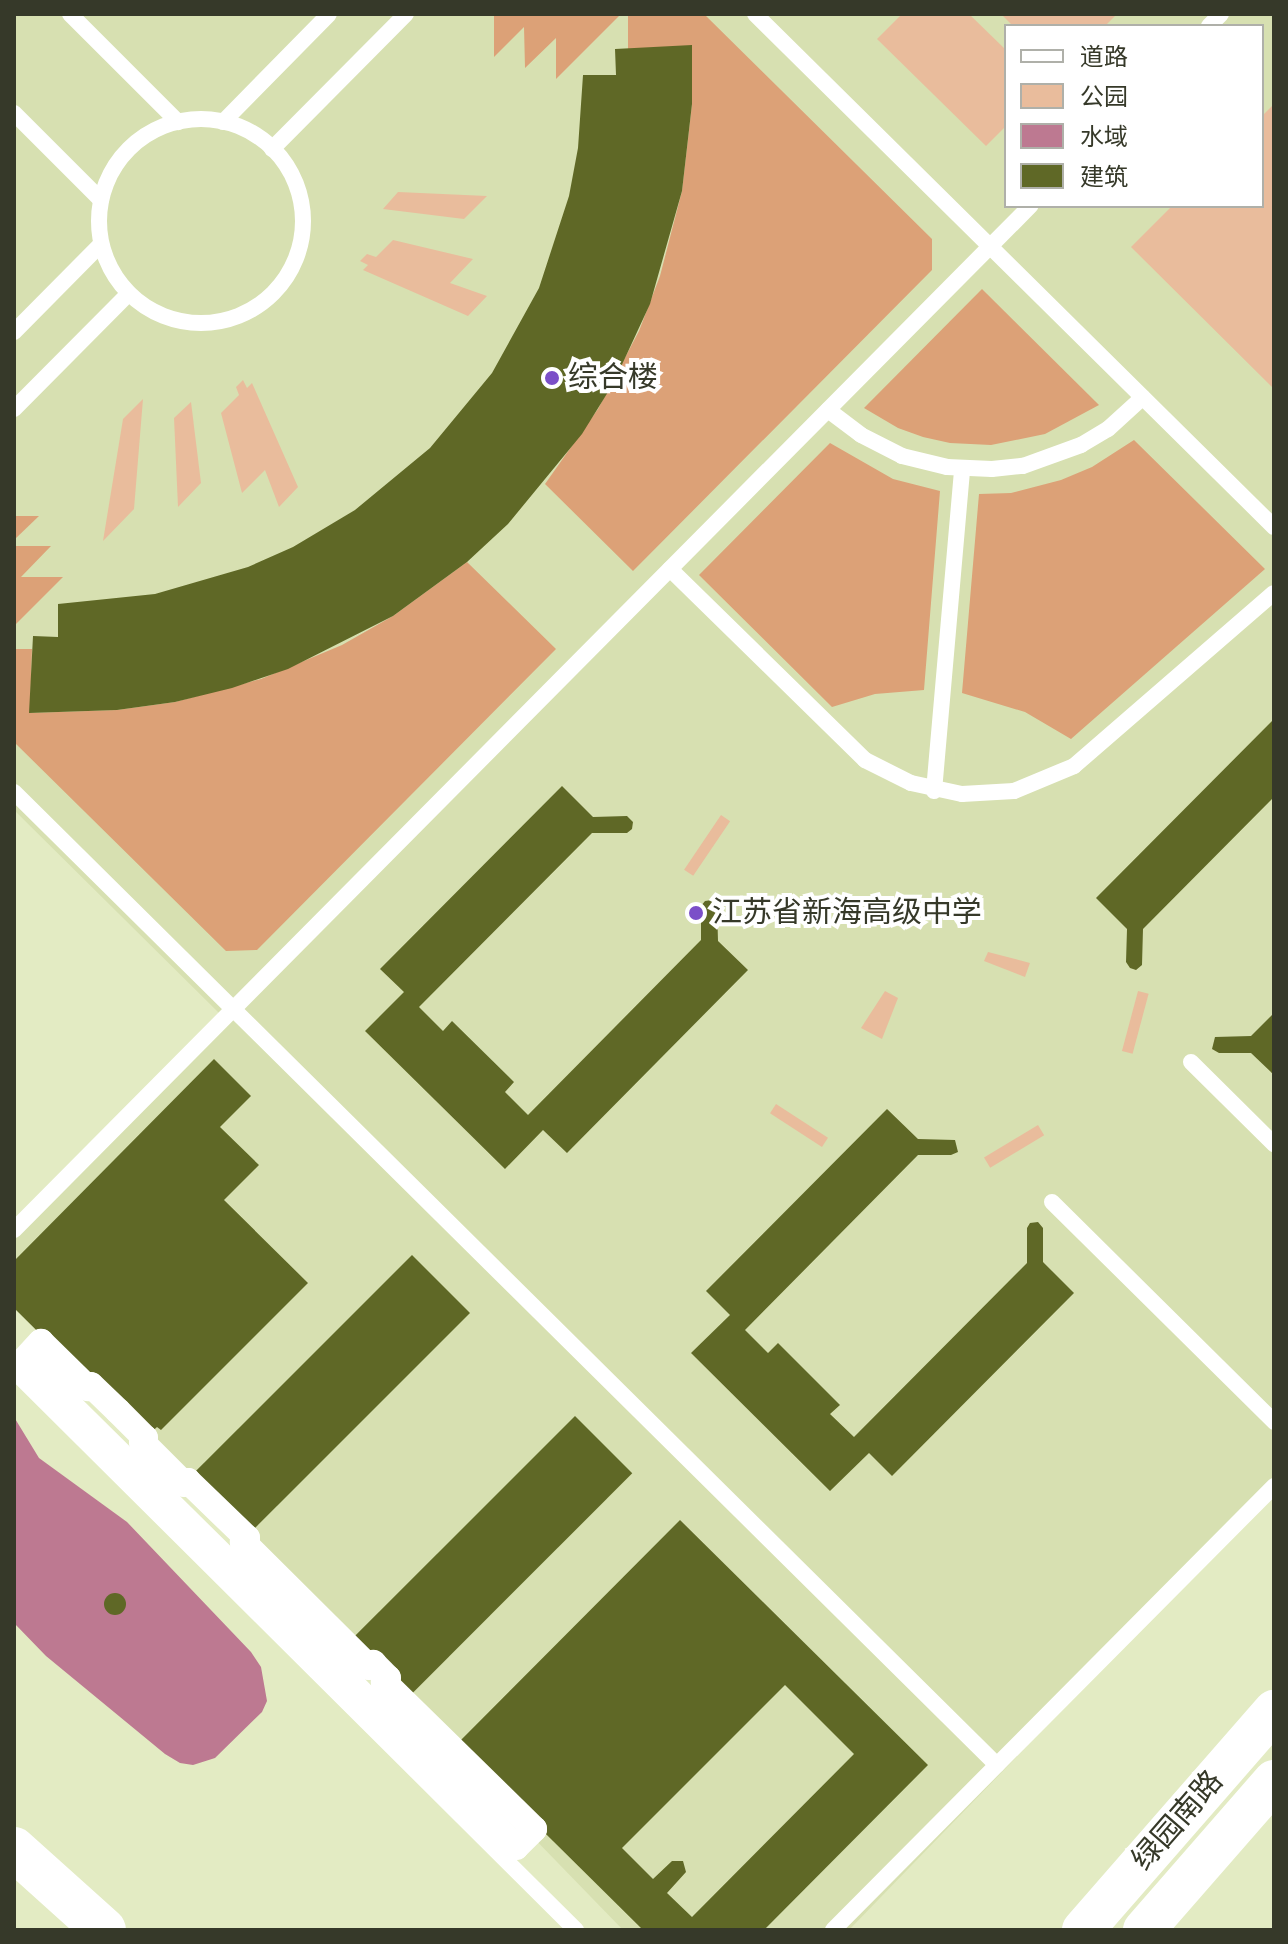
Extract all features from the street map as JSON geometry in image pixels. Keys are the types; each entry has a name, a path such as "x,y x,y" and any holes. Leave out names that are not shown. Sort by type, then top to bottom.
{"main road":[{"path":"14,1849 104,1930"}],"street":[{"path":"41,1342 88,1388 91,1385 145,1438 142,1442 184,1484 188,1481 247,1538 243,1542 369,1667 373,1663 388,1678 384,1682 534,1829 525,1839 516,1847 19,1366 41,1342"},
{"name":"绿园南路","path":"1083,1930 1274,1711"},
{"name":"绿园南路","path":"1144,1930 1274,1781"}],"lane":[{"path":"70,14 178,122"},
{"path":"223,122 329,14"},
{"path":"272,149 406,14"},
{"path":"755,14 1274,527"},
{"path":"14,113 101,200"},
{"path":"178,122 223,122 251,132 272,149 295,181 303,220 295,259 273,292 240,315 201,323 162,315 129,293 112,272 101,244 101,200 112,170 149,133 178,122"},
{"path":"14,1230 1028,208"},
{"path":"14,332 101,244"},
{"path":"14,409 129,293"},
{"path":"828,410 887,450 916,461 962,469 1023,466 1067,452 1108,429 1143,397"},
{"path":"934,791 962,469"},
{"path":"670,569 855,752 887,774 934,791 988,794 1014,791 1063,772 1095,751 1274,593"},
{"path":"14,792 997,1765"},
{"path":"1191,1062 1274,1144"},
{"path":"1052,1202 1274,1422"},
{"path":"19,1366 576,1930"},
{"path":"833,1930 1274,1486"}],"shaded area":[{"name":"江苏省新海高级中学","path":"14,14 1274,14 1274,1491 849,1930 623,1930 14,1302 14,1227 222,1016 14,810"},
{"path":"494,14 621,14 556,79 556,38 525,68 524,27 494,57"},
{"path":"628,14 704,14 932,239 932,270 633,571 545,484 598,409 639,331 660,276 682,191 692,104 691,46 628,49"},
{"path":"982,289 1099,405 1045,434 991,445 950,443 923,437 898,428 864,408"},
{"path":"1134,440 1265,569 1071,739 1025,712 962,693 979,494 1011,493 1061,480 1092,467"},
{"path":"830,443 893,479 940,491 924,690 875,694 832,707 699,575"},
{"path":"14,516 39,516 14,540"},
{"path":"14,546 51,546 21,577 63,577 14,626"},
{"path":"467,562 556,649 257,950 226,951 14,742 14,649 32,649 30,713 117,710 175,702 261,679 342,645 393,616"}],"green space":[{"path":"902,14 969,14 1004,48 1004,128 986,146 877,39"},
{"path":"1001,14 1117,14 1107,24 1011,24"},
{"path":"1274,104 1274,389 1131,247 1170,208 1264,208 1264,114"},
{"path":"398,192 487,196 464,219 383,209"},
{"path":"393,240 473,259 450,283 487,296 468,316 363,270 368,265 360,261 367,254 376,257"},
{"path":"243,380 247,388 252,383 298,487 279,507 265,470 242,493 221,413 239,395 236,387"},
{"path":"143,399 134,509 103,541 123,419"},
{"path":"191,402 201,483 178,507 174,418"},
{"path":"721,815 730,821 693,876 684,870"},
{"path":"988,952 1030,963 1025,977 984,961"},
{"path":"885,991 898,998 882,1039 861,1028"},
{"path":"1138,991 1149,994 1133,1054 1122,1051"},
{"path":"776,1104 828,1138 822,1147 770,1113"},
{"path":"1038,1125 1044,1135 990,1168 984,1157"}],"water":[{"path":"14,1417 39,1458 127,1522 251,1652 261,1667 267,1701 262,1712 215,1758 193,1765 180,1763 165,1754 46,1656 14,1623"}],"building":[{"name":"综合楼","path":"692,45 692,104 682,191 650,304 613,384 582,434 508,524 467,562 393,616 288,669 232,688 175,702 117,710 29,713 33,636 58,637 58,604 155,594 248,567 293,547 355,510 430,448 492,373 539,288 569,196 578,148 583,75 616,75 615,49"},
{"path":"1274,719 1274,797 1143,929 1142,965 1136,970 1130,968 1126,962 1127,929 1096,898"},
{"path":"562,786 593,817 627,816 633,822 632,829 627,833 592,833 419,1007 443,1031 452,1021 514,1082 505,1092 528,1115 701,940 701,906 705,901 712,900 717,906 718,941 748,970 567,1153 543,1130 505,1169 365,1031 404,992 380,969"},
{"path":"1274,1013 1274,1075 1251,1053 1219,1053 1212,1049 1215,1037 1251,1036"},
{"path":"214,1059 251,1096 220,1127 259,1165 224,1200 308,1283 161,1430 157,1427 145,1438 14,1308 14,1261"},
{"path":"887,1109 918,1139 955,1140 958,1152 951,1155 918,1155 745,1330 768,1353 778,1343 840,1405 830,1414 854,1437 1027,1263 1027,1228 1030,1223 1038,1222 1043,1228 1043,1262 1074,1293 892,1476 869,1453 830,1491 691,1353 730,1315 706,1291"},
{"path":"412,1255 470,1313 245,1538 187,1480"},
{"path":"575,1416 632,1473 407,1698 350,1641"},
{"path":"680,1520 928,1765 764,1930 643,1930 456,1745","holes":["785,1685 854,1754 692,1917 667,1893 686,1872 683,1861 672,1861 653,1879 622,1848"]},
{"path":"115,1593 123,1596 126,1604 123,1612 115,1615 107,1612 104,1604 107,1596"}],"place":[{"name":"综合楼","path":"552,378"},
{"name":"江苏省新海高级中学","path":"696,913"}]}
